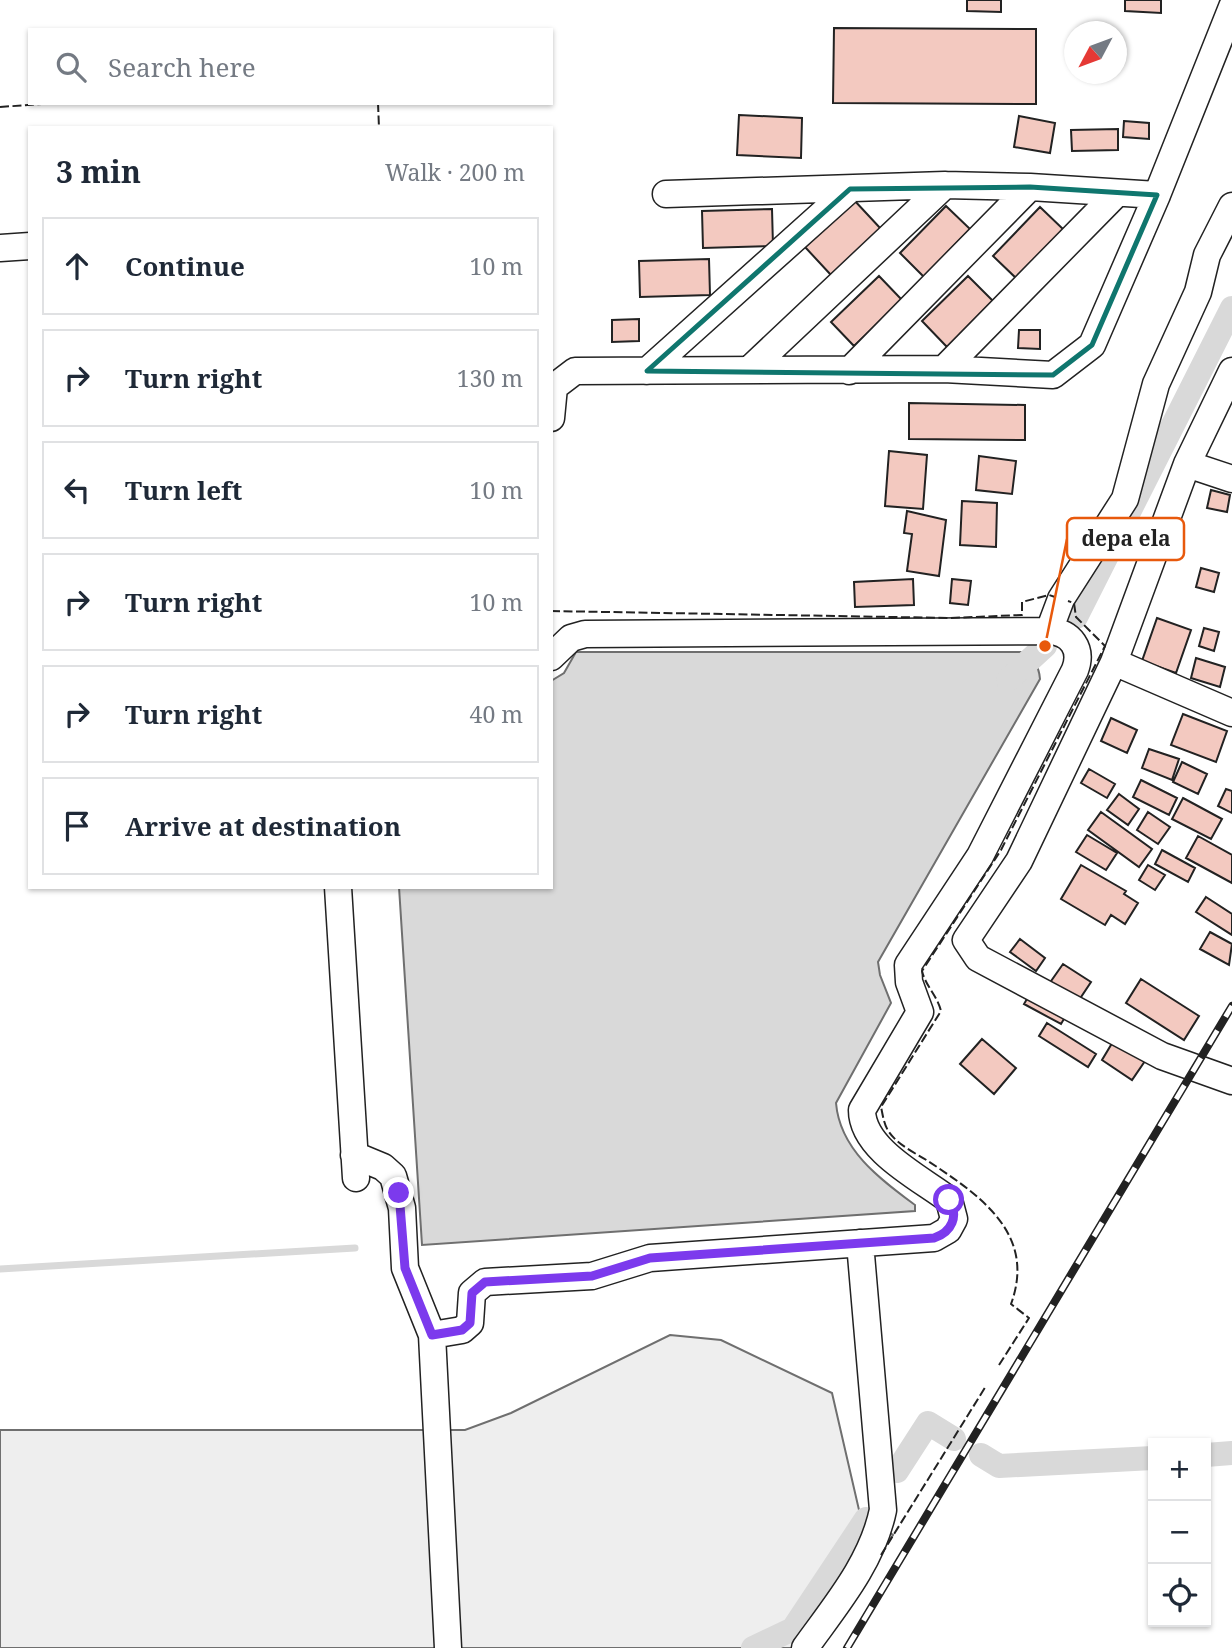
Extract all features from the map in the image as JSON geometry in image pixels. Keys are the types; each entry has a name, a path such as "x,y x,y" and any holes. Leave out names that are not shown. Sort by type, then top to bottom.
{"street":[{"path":"553,397 554,387 575,370 944,369 1053,375 1092,345 1157,195 1232,7"},
{"path":"666,194 945,186 1030,187 1157,195"},
{"path":"750,369 945,186"},
{"path":"849,371 1030,187"},
{"path":"647,371 850,190"},
{"path":"944,369 1116,194"},
{"path":"1049,631 1061,599 1125,499 1156,384 1198,292 1207,256 1232,206"},
{"path":"0,248 28,246"},
{"path":"1232,371 1187,464 1114,662 1018,861 966,940 978,958 1137,1043 1162,1056 1232,1080"},
{"path":"1187,464 1232,479"},
{"path":"432,1335 462,1330 470,1323 472,1293 485,1282 592,1276 650,1258 934,1238 948,1230 954,1219 949,1200 886,1155 865,1123 862,1110 920,1012 909,982 908,965 979,856 1078,662 1073,640 1058,631 585,634 571,638 553,655"},
{"path":"1114,662 1232,713"},
{"path":"338,889 355,1166 383,1167 393,1176 402,1208 405,1268 432,1335 448,1648"},
{"path":"805,1648 861,1566 879,1530 883,1510 860,1243"}],"highlighted area":[{"path":"1030,187 1157,195 1092,345 1053,375 647,371 850,189"}],"shaded area":[{"path":"576,652 1021,652 1037,666 1040,679 878,962 891,1003 836,1103 839,1120 854,1149 876,1174 915,1205 915,1211 422,1245 399,889 553,889 553,680 564,673"},
{"path":"670,1335 721,1340 832,1393 859,1510 893,1535 817,1648 0,1648 0,1430 465,1430 511,1413"}],"building":[{"path":"967,0 1001,0 1001,12 967,11"},
{"path":"1125,0 1161,0 1161,13 1125,11"},
{"path":"834,28 1036,29 1036,104 833,103"},
{"path":"739,115 802,118 801,158 737,155"},
{"path":"1019,116 1055,123 1050,153 1014,147"},
{"path":"1124,121 1149,123 1149,139 1123,137"},
{"path":"1118,129 1118,150 1072,151 1071,130"},
{"path":"854,200 881,229 831,275 805,247"},
{"path":"946,206 970,229 924,277 900,253"},
{"path":"1040,207 1065,231 1018,280 993,256"},
{"path":"772,209 773,246 703,248 702,211"},
{"path":"709,259 710,295 640,297 639,261"},
{"path":"879,276 902,300 854,346 831,322"},
{"path":"968,276 993,301 947,347 922,321"},
{"path":"639,319 639,341 612,342 612,320"},
{"path":"1019,330 1040,330 1040,349 1018,348"},
{"path":"909,403 1025,405 1025,440 909,439"},
{"path":"889,451 927,455 923,509 885,506"},
{"path":"979,456 1016,461 1012,494 976,490"},
{"path":"1211,490 1230,495 1227,512 1207,508"},
{"path":"962,501 997,503 996,547 960,545"},
{"path":"907,511 946,520 939,576 907,571 912,534 904,533"},
{"path":"1201,568 1219,573 1214,592 1196,587"},
{"path":"913,579 914,605 855,607 854,582"},
{"path":"952,579 971,581 968,605 950,603"},
{"path":"1157,618 1191,630 1176,673 1142,661"},
{"path":"1204,628 1219,632 1214,651 1199,646"},
{"path":"1196,658 1225,667 1220,687 1191,678"},
{"path":"1183,714 1227,731 1216,762 1171,745"},
{"path":"1111,718 1137,730 1127,753 1101,741"},
{"path":"1149,749 1179,759 1172,780 1142,768"},
{"path":"1182,762 1207,774 1198,794 1173,782"},
{"path":"1089,769 1115,784 1107,798 1081,783"},
{"path":"1141,780 1177,798 1169,815 1133,797"},
{"path":"1226,789 1232,791 1232,813 1218,806"},
{"path":"1119,794 1139,809 1128,825 1107,810"},
{"path":"1183,798 1222,819 1211,839 1172,819"},
{"path":"1101,812 1152,849 1139,867 1088,830"},
{"path":"1148,812 1170,827 1158,844 1137,830"},
{"path":"1087,835 1117,853 1106,870 1076,852"},
{"path":"1198,836 1232,855 1232,883 1186,858"},
{"path":"1162,850 1195,868 1188,882 1155,864"},
{"path":"1081,865 1126,891 1124,894 1138,903 1125,924 1111,915 1105,925 1061,899"},
{"path":"1148,865 1165,875 1155,890 1139,880"},
{"path":"1206,897 1232,914 1232,935 1196,912"},
{"path":"1210,932 1232,944 1229,965 1200,949"},
{"path":"1020,939 1045,958 1036,971 1010,952"},
{"path":"1063,964 1091,982 1077,1003 1049,984"},
{"path":"1141,979 1199,1016 1184,1040 1126,1003"},
{"path":"1031,992 1068,1012 1061,1024 1024,1004"},
{"path":"1047,1023 1096,1054 1088,1067 1039,1036"},
{"path":"982,1039 1016,1068 994,1094 960,1064"},
{"path":"1114,1040 1145,1061 1132,1080 1102,1060"}],"waterway":[{"path":"1076,617 1232,308"},
{"path":"1008,680 1045,646"},
{"path":"0,1269 355,1248"},
{"path":"897,1471 928,1423 954,1439"},
{"path":"1211,1455 1232,1453"},
{"path":"981,1455 999,1466 1148,1458"},
{"path":"753,1648 793,1629 866,1519"}],"railway":[{"path":"847,1648 1232,1006"}],"fence":[{"path":"0,107 28,105"},
{"path":"378,105 379,126"},
{"path":"553,611 949,618 1022,615 1022,602 1049,595 1055,597"},
{"path":"999,1365 1029,1318 1011,1304 1017,1279 1016,1256 1010,1237 984,1202 893,1137 886,1126 881,1107 941,1011 922,971 1001,850 1105,646 1076,617 1074,603 1068,601"},
{"path":"881,1555 986,1386"}],"place":[{"name":"depa ela","path":"1045,646"}],"route":[{"path":"399,1193 402,1208 402,1258 432,1335 462,1330 470,1323 472,1293 477,1286 485,1282 592,1276 650,1258 934,1238 942,1235 952,1225 954,1212 949,1200"}]}
